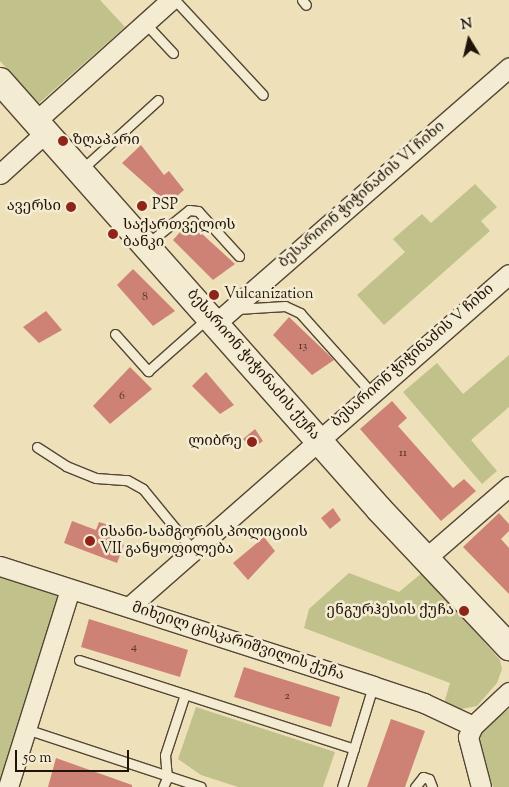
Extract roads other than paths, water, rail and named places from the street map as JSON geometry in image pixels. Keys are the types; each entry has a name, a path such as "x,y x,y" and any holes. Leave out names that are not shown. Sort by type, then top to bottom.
{"street":[{"path":"0,174 41,126 145,23 173,0"},
{"name":"ბესარიონ ჭიჭინაძის VI ჩიხი","path":"219,316 509,67"},
{"name":"ბესარიონ ჭიჭინაძის ქუჩა","path":"0,81 147,245 219,316 317,438 509,647"},
{"name":"ბესარიონ ჭიჭინაძის V ჩიხი","path":"129,607 317,438 509,274"},
{"path":"426,558 509,486"},
{"name":"მიხეილ ცისკარიშვილის ქუჩა","path":"0,566 374,686 424,704 473,726"},
{"path":"8,787 70,589"},
{"path":"480,787 468,737 473,726 509,692"}],"lane":[{"path":"173,0 263,95"},
{"path":"145,23 173,53"},
{"path":"81,170 158,100"},
{"path":"147,245 188,210 198,211 239,256"},
{"path":"115,334 148,371 219,316 285,306 300,313 371,392"},
{"path":"38,447 66,466 96,478 127,480 143,489 193,550"},
{"path":"78,660 354,749"},
{"path":"342,787 374,686"},
{"path":"164,787 166,776 165,755 185,694"},
{"path":"26,730 201,787"},
{"path":"415,787 423,776 429,779 432,787"}],"place":[{"name":"ზღაპარი","path":"63,141"},
{"name":"PSP","path":"142,206"},
{"name":"ავერსი","path":"71,207"},
{"name":"საქართველოს ბანკი","path":"113,234"},
{"name":"Vulcanization","path":"214,295"},
{"name":"ლიბრე","path":"252,442"},
{"name":"ისანი-სამგორის პოლიციის VII განყოფილება","path":"90,541"},
{"name":"ენგურჰესის ქუჩა","path":"464,611"}]}
